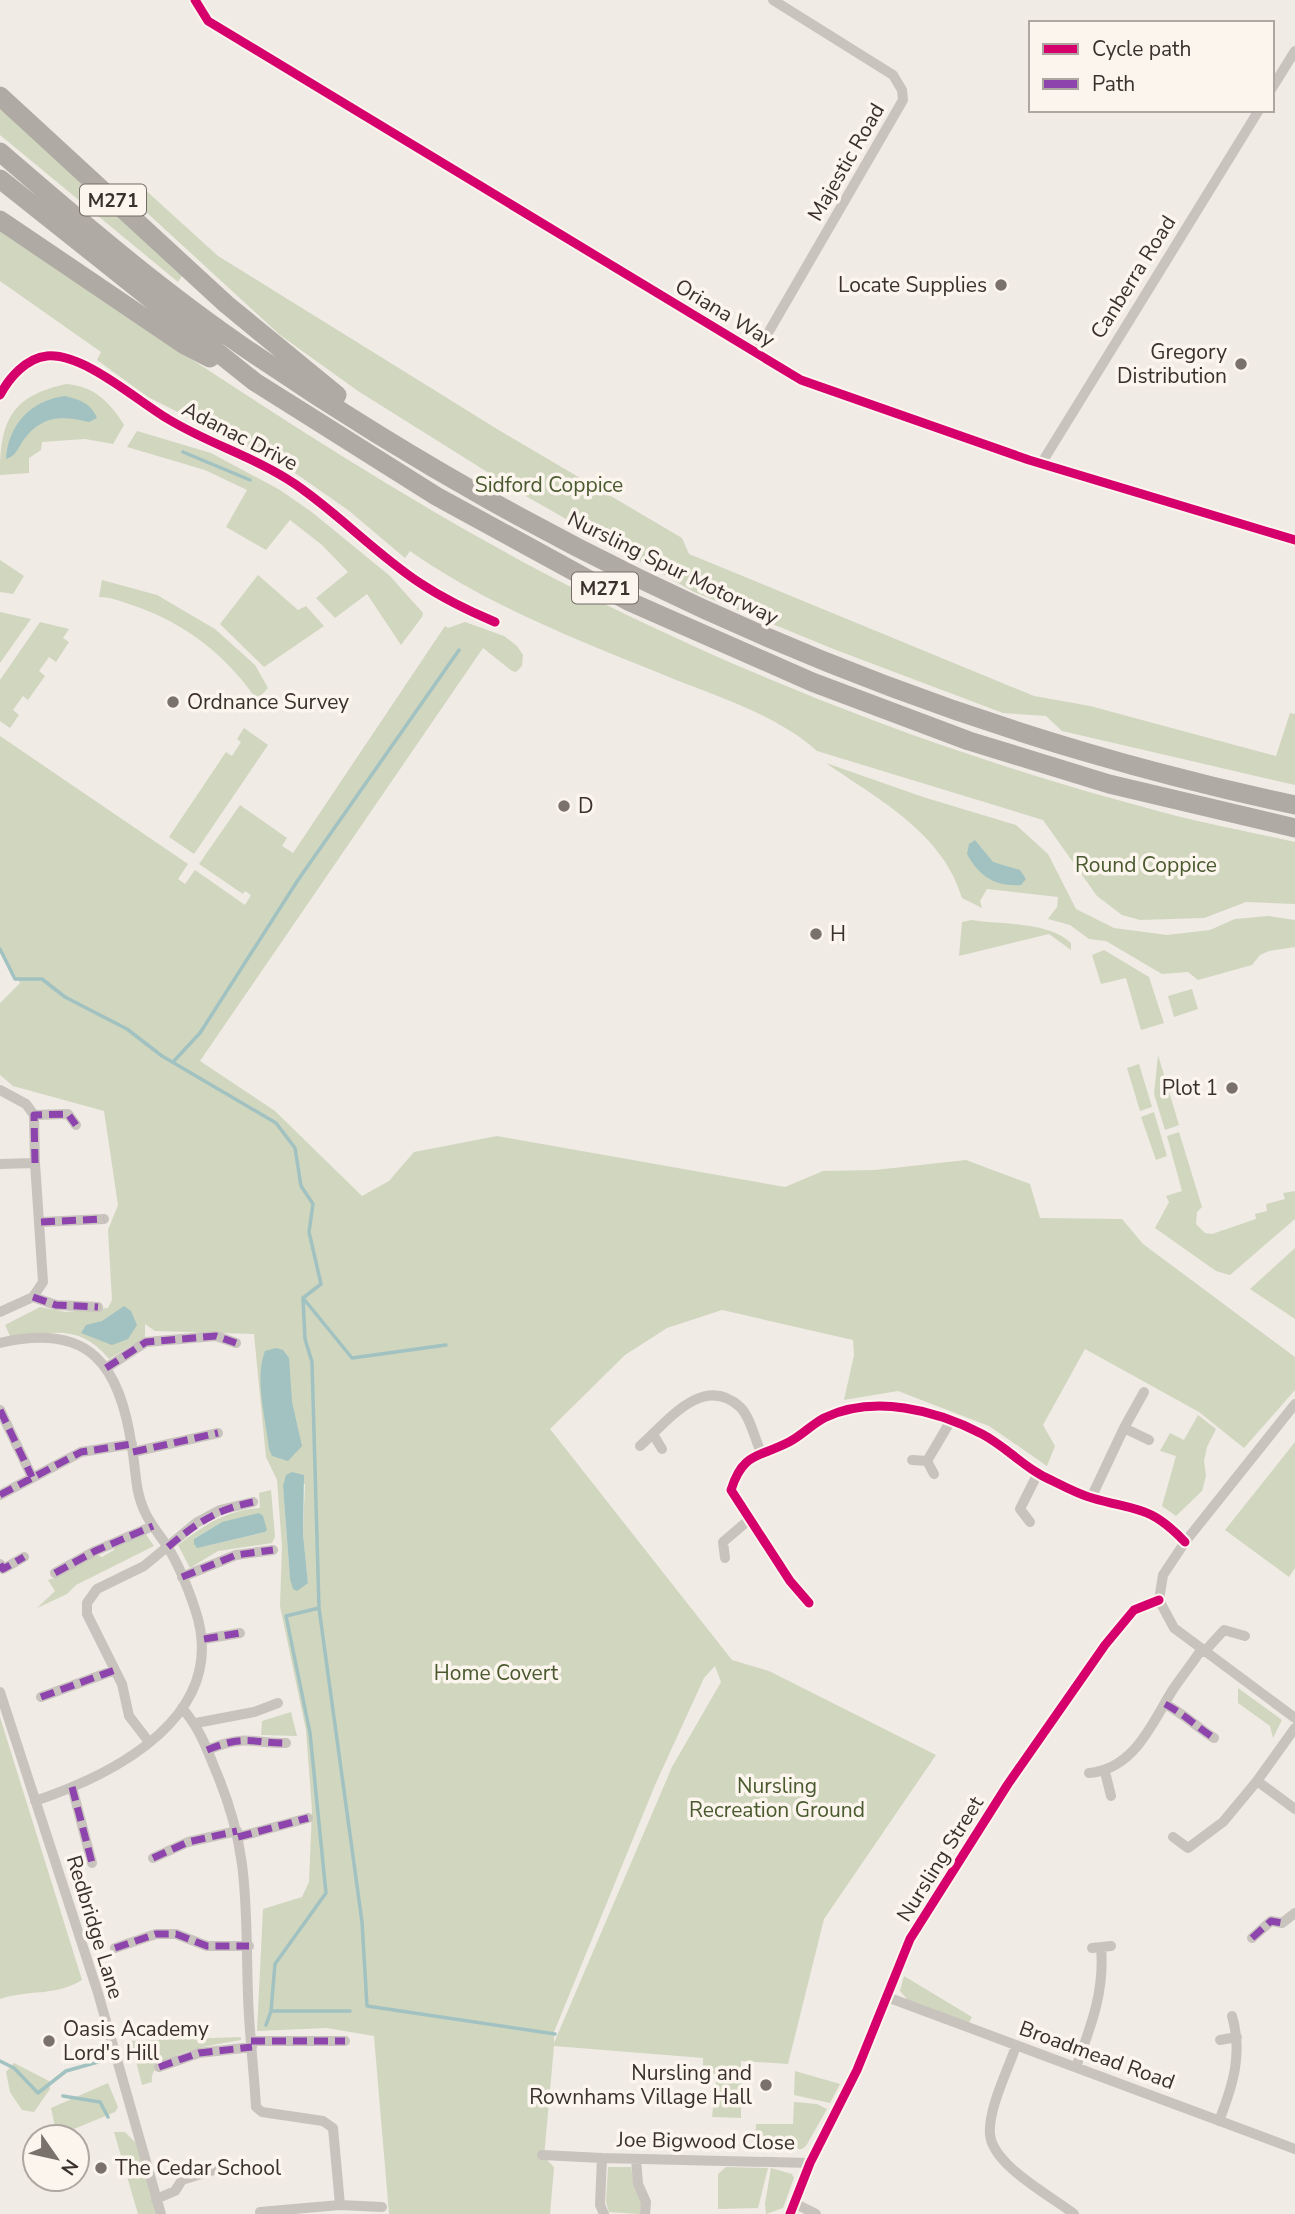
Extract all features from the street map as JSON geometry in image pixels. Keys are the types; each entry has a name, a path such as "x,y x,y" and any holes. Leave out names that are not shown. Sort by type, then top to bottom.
{"highway":[{"name":"M271","path":"0,96 226,304 410,452"},
{"name":"Nursling Spur Motorway","path":"0,152 53,198 251,352 410,452 573,547 647,585 824,663 922,701 1088,754 1295,805"},
{"name":"M271","path":"0,178 255,382 321,426 509,538 628,601 758,660 999,751 1109,784 1295,828"},
{"name":"M271","path":"0,220 183,344 255,382"}],"street":[{"name":"Oriana Way","path":"195,0 208,21 802,380 1041,464 1295,540"},
{"name":"Majestic Road","path":"757,352 902,100 902,90 894,75 773,0"},
{"path":"1274,85 1295,51"},
{"name":"Canberra Road","path":"1041,464 1258,112"},
{"name":"Adanac Drive","path":"0,395 16,372 29,363 45,356 77,361 171,421 225,446 295,484 418,582 463,609 495,622"},
{"path":"0,1090 26,1104 34,1115 43,1282 33,1297 0,1312"},
{"path":"34,1115 68,1114 76,1125"},
{"path":"0,1164 35,1163"},
{"path":"41,1222 104,1219"},
{"path":"33,1297 56,1305 98,1307"},
{"path":"0,1329 3,1342 56,1337 71,1340 91,1352 106,1368 123,1399 139,1498 182,1577 204,1639 200,1678 182,1708 149,1742 127,1759 72,1787 35,1801"},
{"path":"106,1368 146,1342 216,1336 236,1343"},
{"path":"1091,1498 1144,1392"},
{"path":"640,1446 695,1397 721,1395 742,1408 761,1452"},
{"path":"1295,1404 1185,1542 1163,1575 1159,1600 1174,1628 1295,1718"},
{"path":"809,1603 790,1581 731,1490 737,1469 761,1452 788,1443 825,1418 866,1407 909,1407 983,1434 1037,1475 1091,1498 1142,1508 1166,1522 1185,1542"},
{"path":"0,1410 32,1476"},
{"path":"927,1461 950,1422"},
{"path":"1124,1428 1149,1440"},
{"path":"0,1495 81,1452 133,1448 218,1433"},
{"path":"653,1434 662,1449"},
{"path":"912,1460 927,1461"},
{"path":"927,1461 934,1474"},
{"path":"1030,1522 1015,1510 1037,1475"},
{"path":"149,1742 129,1716 122,1684 88,1614 87,1603 97,1589 144,1566 196,1523 220,1510 253,1502"},
{"path":"710,1540 723,1542 750,1520"},
{"path":"55,1573 80,1558 153,1526"},
{"path":"723,1542 725,1558"},
{"path":"182,1577 215,1561 273,1549"},
{"path":"0,1564 3,1569 24,1557"},
{"path":"780,1590 790,1581"},
{"name":"Nursling Street","path":"792,2208 810,2163 857,2070 910,1939 1041,1735 1128,1616 1134,1610 1159,1600"},
{"path":"1223,1617 1224,1630"},
{"path":"1090,1773 1105,1772 1131,1754 1147,1736 1165,1704 1202,1651 1224,1630"},
{"path":"1224,1630 1245,1636"},
{"path":"204,1639 240,1633"},
{"path":"41,1697 114,1670"},
{"name":"Redbridge Lane","path":"0,1692 98,1993 161,2214"},
{"path":"196,1723 254,1712 278,1703"},
{"path":"1165,1704 1186,1716 1195,1726 1214,1738"},
{"path":"182,1708 196,1723 229,1801 237,1834 248,1901 248,1994 257,2107 262,2112 323,2121 333,2128 340,2205"},
{"path":"1173,1837 1187,1853 1223,1822 1295,1728"},
{"path":"207,1750 230,1740 248,1738 286,1742"},
{"path":"1105,1772 1111,1796"},
{"path":"1257,1781 1295,1809"},
{"path":"72,1787 92,1863"},
{"path":"153,1858 188,1842 308,1818"},
{"path":"1252,1938 1271,1921 1291,1919"},
{"path":"115,1948 156,1934 176,1934 207,1946 249,1945"},
{"path":"1076,2067 1097,2012 1103,1978 1101,1947"},
{"name":"Broadmead Road","path":"887,1997 1295,2149"},
{"path":"1219,2121 1234,2082 1237,2037 1232,2016"},
{"path":"1220,2040 1237,2037"},
{"path":"159,2067 199,2053 251,2044 345,2041"},
{"path":"1016,2046 991,2120 992,2143 998,2155 1009,2166 1074,2214"},
{"name":"Joe Bigwood Close","path":"542,2155 810,2163"},
{"path":"602,2158 600,2205 604,2214"},
{"path":"636,2159 638,2184 646,2202 645,2214"},
{"path":"156,2199 175,2191 182,2180 217,2169"},
{"path":"260,2212 340,2205 382,2207"},
{"path":"792,2208 816,2214"}],"green space":[{"path":"0,106 182,276 178,282 0,135"},
{"name":"Sidford Coppice","path":"141,186 218,256 497,429 682,538 689,554 1034,696 1090,706 1276,756 1290,713 1295,714 1295,785 1062,731 1046,716 1003,713 836,650 694,592 524,495 358,391 280,335 132,199"},
{"name":"Round Coppice","path":"0,231 266,408 401,492 540,571 686,643 837,706 991,762 1165,813 1295,842 1295,904 1246,902 1204,918 1140,920 1122,915 1097,896 1043,820 817,751 783,726 764,716 533,620 470,588 410,551 405,558 348,510 285,466 148,397 97,360 101,352 0,281"},
{"path":"66,384 93,392 113,409 124,425 113,444 85,439 42,442 41,450 29,458 29,473 0,475 3,440 12,414 32,396"},
{"path":"137,431 211,453 280,490 313,513 390,576 423,613 422,617 401,645 367,594 335,618 316,598 348,572 322,545 290,520 266,550 226,527 247,490 205,470 127,447"},
{"path":"0,560 24,576 13,594 0,592"},
{"path":"258,575 298,610 306,606 324,626 264,667 220,624"},
{"path":"102,580 157,595 215,629 255,665 268,688 257,700 218,655 188,632 154,613 99,597"},
{"path":"0,612 31,619 0,663"},
{"path":"40,622 69,629 63,638 69,642 56,662 49,657 39,671 45,676 28,700 23,696 13,710 19,715 10,728 0,721 0,680"},
{"name":"Home Covert","path":"465,622 504,636 517,646 523,655 522,666 516,672 512,671 483,648 200,1061 275,1111 362,1196 389,1181 414,1152 497,1136 785,1187 823,1171 875,1170 966,1160 1030,1184 1040,1218 1122,1219 1143,1244 1295,1357 1295,1390 1244,1448 1199,1412 1085,1349 1043,1425 1055,1446 1047,1466 989,1426 898,1391 844,1400 854,1355 853,1340 722,1310 667,1328 625,1355 550,1429 732,1660 769,1671 936,1755 824,1919 788,2064 741,2061 741,2118 712,2117 717,2074 703,2073 703,2058 554,2046 544,2157 554,2167 550,2214 389,2214 374,2036 327,2028 257,2031 263,1909 302,1897 309,1882 312,1810 306,1730 280,1606 282,1547 277,1480 266,1457 254,1334 155,1331 145,1324 145,1337 109,1359 87,1340 76,1335 52,1333 11,1338 5,1325 40,1307 65,1312 108,1308 112,1300 108,1230 118,1205 104,1111 13,1086 0,1075 0,1003 20,983 0,952 0,736 188,864 178,879 185,884 195,870 245,905 251,895 245,891 243,894 199,864 240,805 287,838 282,846 293,853 445,626 448,628","holes":["305,1484 303,1534 308,1583 290,1579 283,1486","715,1666 721,1682 672,1767 554,2043 554,2032 655,1785 704,1678"]},
{"path":"244,728 268,745 194,854 169,837 226,752 232,756 241,742 237,739"},
{"path":"826,763 923,797 1016,825 1048,854 1076,909 1114,928 1167,935 1210,930 1235,919 1269,916 1295,920 1295,947 1269,951 1260,955 1252,965 1198,980 1188,972 1162,974 1106,941 1089,939 1070,925 1048,919 1057,907 1058,897 987,889 980,901 982,908 962,898 953,875 925,836 887,805"},
{"path":"972,920 1037,927 1061,936 1071,943 1071,950 1049,934 959,956 962,922"},
{"path":"1104,950 1149,977 1164,1023 1141,1030 1126,978 1101,984 1092,955"},
{"path":"1192,989 1198,1009 1174,1017 1168,996"},
{"path":"1158,1055 1179,1125 1165,1130 1154,1094"},
{"path":"1139,1064 1152,1107 1140,1111 1127,1068"},
{"path":"1154,1112 1167,1156 1156,1160 1141,1117"},
{"path":"1179,1132 1202,1207 1197,1212 1196,1224 1205,1233 1212,1234 1256,1219 1255,1214 1267,1211 1266,1204 1285,1199 1283,1193 1295,1191 1295,1219 1230,1275 1216,1271 1155,1228 1169,1202 1166,1196 1182,1191 1167,1136"},
{"path":"1295,1248 1295,1319 1250,1289"},
{"path":"1198,1415 1216,1429 1207,1447 1204,1461 1206,1476 1202,1491 1176,1516 1162,1506 1176,1456 1160,1451 1170,1433 1184,1440"},
{"path":"1295,1442 1295,1568 1289,1577 1225,1530"},
{"path":"271,1490 275,1537 272,1543 218,1551 190,1568 178,1545 216,1520 248,1509 260,1508 259,1493","holes":["222,1522 265,1532 206,1546 194,1539"]},
{"path":"145,1533 154,1546 37,1608 55,1591 48,1580 95,1554 102,1557 114,1550 114,1546"},
{"path":"1238,1688 1282,1720 1273,1738 1270,1726 1238,1703"},
{"path":"291,1712 297,1736 261,1735 262,1721"},
{"path":"0,1717 82,1980 62,1989 0,1999"},
{"path":"904,1976 972,2017 969,2023 908,2000 900,1991"},
{"path":"241,2037 241,2040 202,2047 173,2057 154,2072 152,2082 142,2085 131,2041"},
{"path":"14,2063 49,2081 50,2089 34,2112 22,2110 10,2092 6,2072"},
{"path":"795,2071 840,2084 830,2103 794,2095"},
{"path":"108,2083 118,2107 115,2112 88,2123 54,2123 51,2108"},
{"path":"794,2102 817,2104 827,2109 806,2146 802,2149 755,2150 756,2124 793,2124"},
{"path":"114,2132 125,2132 137,2144 157,2214 138,2214"},
{"path":"608,2167 631,2167 635,2190 642,2200 640,2214 609,2212 606,2202"},
{"path":"726,2167 768,2168 758,2208 718,2209 718,2174"},
{"path":"771,2168 792,2174 794,2178 783,2208 766,2214 765,2204"}],"water":[{"path":"65,396 84,403 92,409 97,418 89,422 59,419 43,423 6,459 11,435 24,416 42,403"},
{"path":"975,840 993,862 1020,870 1026,879 1021,885 996,882 983,874 967,854 969,844"},
{"path":"124,1306 131,1311 137,1325 128,1339 112,1345 81,1333 86,1325 102,1321"},
{"path":"276,1348 283,1350 289,1358 292,1402 302,1446 288,1461 272,1456 269,1449 262,1399 261,1374 265,1351"},
{"path":"292,1472 304,1475 303,1534 308,1583 297,1591 293,1589 290,1579 283,1486 286,1475"},
{"path":"259,1513 263,1516 267,1530 265,1532 197,1548 194,1544 194,1539 222,1522"}],"waterway":[{"path":"183,452 250,480"},
{"path":"173,1062 200,1033 298,880 459,650"},
{"path":"0,949 15,979 42,979 65,997 127,1029 162,1056 276,1123 295,1148 301,1186 313,1204 309,1232 321,1284 303,1298 305,1339 312,1362 319,1608 362,1922 367,2006 555,2034"},
{"path":"303,1298 352,1358 446,1345"},
{"path":"319,1608 286,1616 310,1733 326,1893 275,1964 271,2011 350,2011"},
{"path":"266,2025 271,2011"},
{"path":"0,2061 14,2068 38,2093 66,2071 105,2060"},
{"path":"63,2096 100,2102 108,2117"}],"marked path":[{"path":"35,1163 34,1115 68,1114 76,1125"},
{"path":"41,1222 104,1219"},
{"path":"33,1297 56,1305 98,1307"},
{"path":"106,1368 146,1342 216,1336 236,1343"},
{"path":"0,1410 32,1477"},
{"path":"133,1452 218,1433"},
{"path":"0,1495 81,1452 132,1444"},
{"path":"168,1547 207,1518 253,1502"},
{"path":"55,1573 95,1551 153,1526"},
{"path":"182,1577 236,1555 273,1550"},
{"path":"0,1564 3,1569 24,1557"},
{"path":"204,1639 240,1633"},
{"path":"41,1697 115,1670"},
{"path":"1165,1704 1214,1738"},
{"path":"207,1750 247,1740 286,1743"},
{"path":"72,1787 92,1863"},
{"path":"238,1837 308,1818"},
{"path":"153,1858 188,1842 237,1831"},
{"path":"1252,1938 1271,1921 1282,1923"},
{"path":"115,1948 156,1934 176,1934 207,1946 249,1946"},
{"path":"251,2041 345,2041"},
{"path":"159,2067 199,2053 252,2047"}],"cycle path":[{"path":"195,0 208,21 801,380 1029,460 1295,540"},
{"path":"0,395 13,376 32,361 47,356 77,362 109,379 184,428 280,474 420,583 495,622"},
{"path":"809,1603 790,1581 731,1490 746,1462 793,1440 824,1418 863,1407 904,1408 964,1425 991,1439 1034,1471 1067,1488 1152,1515 1185,1542"},
{"path":"790,2214 810,2163 857,2070 910,1939 1008,1784 1105,1645 1134,1610 1159,1600"}],"place":[{"name":"Locate Supplies","path":"1001,285"},
{"name":"Gregory Distribution","path":"1241,364"},
{"name":"Ordnance Survey","path":"173,702"},
{"name":"D","path":"564,806"},
{"name":"H","path":"816,934"},
{"name":"Plot 1","path":"1232,1088"},
{"name":"Oasis Academy Lord's Hill","path":"49,2041"},
{"name":"Nursling and Rownhams Village Hall","path":"766,2085"},
{"name":"The Cedar School","path":"101,2168"}],"park label":[{"name":"Nursling Recreation Ground","path":"777,1798"}]}
